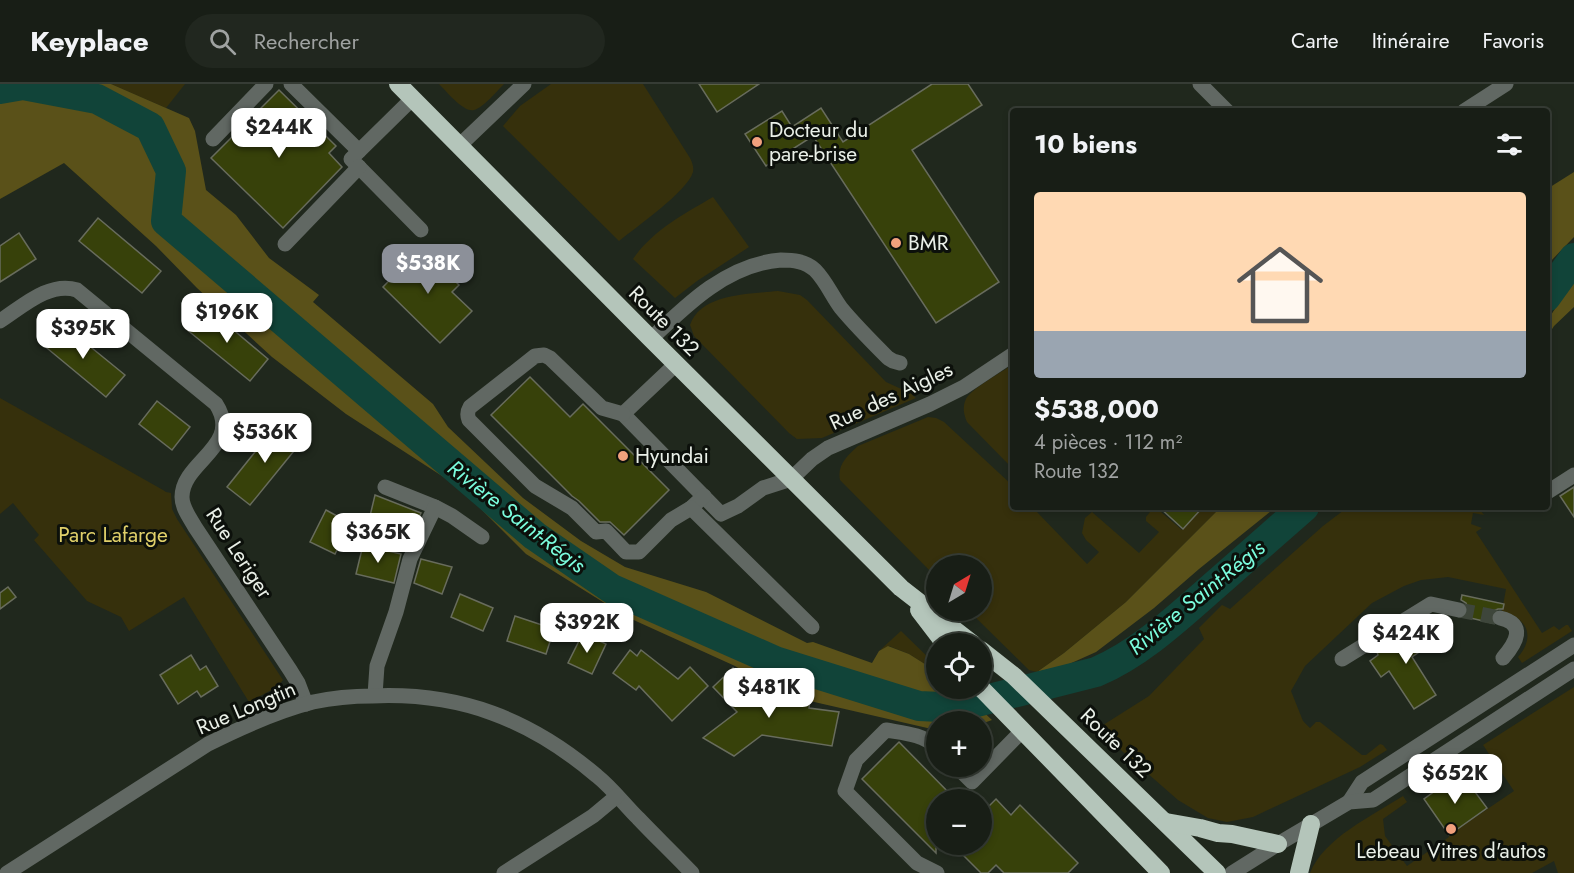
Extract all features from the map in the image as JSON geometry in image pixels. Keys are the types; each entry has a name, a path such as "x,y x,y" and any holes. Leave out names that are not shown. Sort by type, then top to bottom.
{"highway":[{"name":"Route 132","path":"398,84 901,588 959,633"},
{"name":"Route 132","path":"901,588 936,633"},
{"name":"Route 132","path":"992,659 1014,676 1216,873"},
{"path":"991,699 1161,873"},
{"path":"1166,822 1278,844"},
{"path":"1299,873 1311,824"}],"street":[{"path":"213,139 266,84"},
{"path":"291,84 359,151"},
{"path":"459,146 524,84"},
{"path":"1200,84 1224,108"},
{"path":"1469,108 1506,84"},
{"path":"412,99 351,159 421,230"},
{"path":"285,244 359,167"},
{"path":"651,339 686,306 723,279 747,267 795,260 815,270 850,318 888,358 900,363"},
{"name":"Rue Leriger","path":"0,321 53,289 69,287 77,290 216,404 222,417 221,434 186,482 182,498 183,505 195,527 291,670 306,704"},
{"path":"704,496 691,508 671,520 639,552 626,552 606,531 596,532 572,508 535,486 469,420 468,410 540,354 554,361 602,408 623,414 704,496 721,514 738,506 763,489 791,479"},
{"name":"Rue des Aigles","path":"791,479 812,459 828,448 964,387 1010,356"},
{"path":"623,414 676,364"},
{"path":"1550,490 1574,475"},
{"path":"385,487 435,507 482,537"},
{"path":"375,696 377,666 398,606 410,559 435,507"},
{"path":"691,508 813,627"},
{"path":"1342,659 1431,603 1459,610"},
{"path":"1500,618 1512,622 1517,630 1515,642 1503,658"},
{"path":"1349,802 1362,782 1574,645"},
{"path":"1232,873 1349,802 1373,800 1574,669"},
{"name":"Rue Longtin","path":"7,873 208,744 257,721 306,704 358,696 413,695 460,703 501,716 532,731 559,748 597,776 692,873"},
{"path":"926,739 886,730 856,760 845,791 917,863 937,873"},
{"path":"992,762 1022,731"},
{"path":"504,873 593,816 617,796"}],"green space":[{"path":"111,84 185,84 166,108"},
{"path":"439,84 504,84 482,106 470,110 455,101"},
{"path":"551,84 643,84 690,158 693,172 689,180 660,209 619,241 503,126 520,106"},
{"path":"713,197 749,247 675,298 633,259 659,231"},
{"path":"778,291 800,295 807,300 886,382 916,398 822,438 797,439 789,433 694,336 690,325 696,314 715,301 728,297"},
{"path":"1010,366 1010,466 967,422 964,414 966,399 987,381"},
{"name":"Parc Lafarge","path":"0,398 171,493 172,509 177,519 283,680 277,687 249,702 184,597 129,631 121,617 87,601 34,540 39,535 13,503 0,514"},
{"path":"928,417 936,418 944,422 1010,483 1010,510 1036,510 1087,564 1099,552 1082,533 1085,518 1092,512 1139,553 1159,532 1146,521 1150,512 1161,512 1182,530 1200,510 1218,510 1126,602 1037,672 1029,670 979,621 992,621 992,555 926,555 926,567 840,480 841,465 858,446"},
{"path":"1344,510 1480,510 1484,515 1473,513 1471,524 1482,528 1476,532 1542,633 1554,626 1559,630 1566,625 1572,631 1522,663 1518,657 1527,642 1526,629 1518,618 1502,611 1506,589 1448,577 1421,580 1404,586 1372,603 1305,666 1291,691 1303,721 1310,728 1316,722 1320,722 1362,755 1366,755 1380,744 1387,750 1360,767 1253,817 1227,822 1208,818 1178,800 1122,751 1100,727 1149,696 1204,639 1199,628 1222,605 1230,609"},
{"path":"901,631 926,655 926,665 909,654 889,646 879,651"},
{"path":"1574,687 1574,873 1558,873 1554,861 1532,873 1310,873 1317,860 1337,839 1403,796 1407,802 1383,819 1385,836 1407,866 1449,837 1514,791 1483,745"}],"shaded area":[{"path":"0,84 111,84 189,118 195,131 206,190 236,215 269,258 319,295 313,302 433,404 448,427 523,498 581,541 625,567 706,592 807,643 813,642 872,663 879,651 888,646 909,654 926,665 926,699 970,699 982,711 926,711 926,728 810,701 765,694 760,681 735,666 627,617 526,554 459,487 346,414 272,357 197,288 156,246 64,163 0,199"},
{"path":"1574,172 1574,237 1550,262 1550,187"},
{"path":"1574,280 1574,307 1550,332 1550,316"},
{"path":"1218,510 1272,510 1154,608 1096,652 1067,665 1037,672 1126,602"}],"building":[{"path":"699,84 759,84 717,112"},
{"path":"932,84 968,84 982,105 912,150 999,282 936,323 813,136 766,166 745,134 782,111 792,127 821,108 843,142"},
{"path":"279,90 336,146 329,153 342,167 283,228 211,158"},
{"path":"98,218 161,271 142,293 79,241"},
{"path":"19,233 36,259 0,282 0,246"},
{"path":"421,248 459,285 452,292 472,311 440,343 383,287"},
{"path":"205,306 268,359 250,381 186,329"},
{"path":"60,322 125,375 106,397 42,344"},
{"path":"530,377 570,417 583,404 669,490 624,535 610,522 600,522 491,415"},
{"path":"157,401 190,427 172,450 139,424"},
{"path":"279,422 302,441 250,505 227,487"},
{"path":"1574,487 1574,517 1560,496"},
{"path":"375,495 421,513 412,532 370,516"},
{"path":"326,510 350,523 335,554 310,542"},
{"path":"1162,510 1200,510 1183,529"},
{"path":"363,545 401,554 394,583 356,574"},
{"path":"421,559 452,567 442,594 414,583"},
{"path":"8,587 16,597 0,609 0,593"},
{"path":"460,594 493,608 483,631 451,617"},
{"path":"1462,595 1504,604 1503,609 1493,611 1492,623 1466,617 1468,608 1461,600"},
{"path":"515,616 554,629 546,654 507,641"},
{"path":"1418,624 1431,644 1412,657 1436,695 1414,709 1389,671 1381,677 1370,661 1378,655 1377,652 1395,638"},
{"path":"583,633 606,644 592,674 568,663"},
{"path":"630,650 637,656 641,650 678,679 690,667 708,686 672,721 639,686 636,690 613,673"},
{"path":"191,655 200,670 206,666 218,686 201,697 197,691 178,704 160,675"},
{"path":"733,668 749,686 736,698 784,704 786,697 810,701 809,708 839,712 832,746 762,735 734,756 703,738 737,712 713,687"},
{"path":"899,742 926,769 926,777 933,777 945,789 926,789 926,843 862,779"},
{"path":"1453,778 1459,787 1467,781 1487,808 1449,835 1424,799"},
{"path":"996,799 1011,815 1020,805 1078,863 1068,873 1004,873 996,865 988,873 981,873 963,855 992,855 992,803"}],"waterway":[{"name":"Rivière Saint-Régis","path":"0,89 23,85 97,99 150,127 171,171 166,221 535,536 612,589 775,661 919,706 941,707 969,704 1096,672 1126,656 1181,615 1301,510"},
{"name":"Rivière Saint-Régis","path":"1550,291 1574,258"}],"tunnel":[{"path":"1459,610 1500,618"}],"place":[{"name":"Docteur du pare-brise","path":"757,142"},
{"name":"BMR","path":"896,243"},
{"name":"Hyundai","path":"623,456"},
{"name":"Lebeau Vitres d'autos","path":"1451,829"}]}
